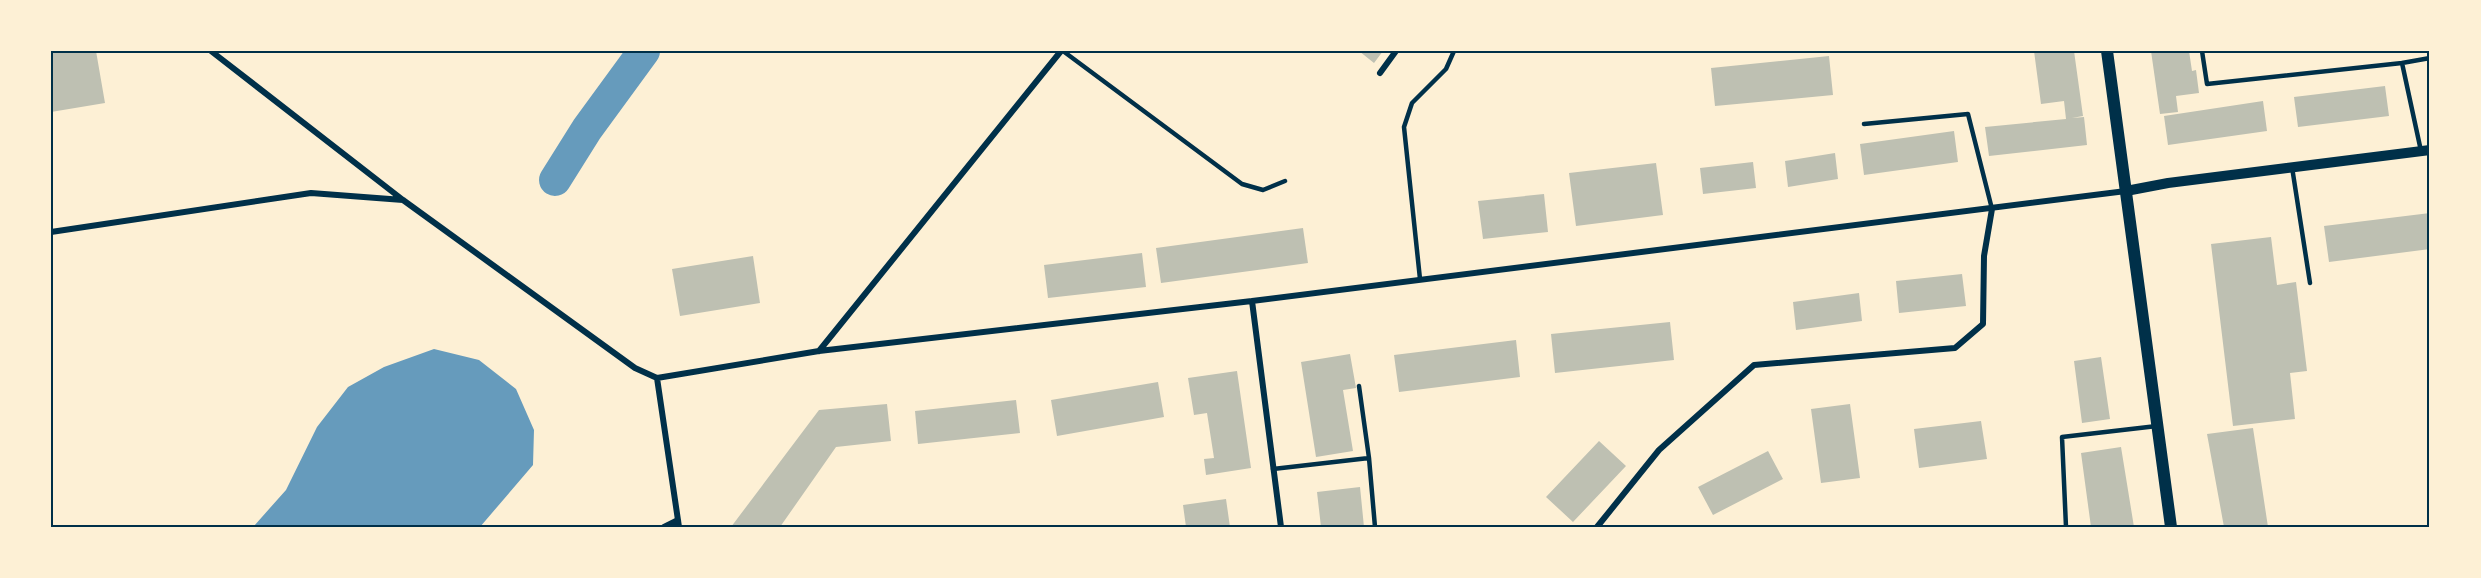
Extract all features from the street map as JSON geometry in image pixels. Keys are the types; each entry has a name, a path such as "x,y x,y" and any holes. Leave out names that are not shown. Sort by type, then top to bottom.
{"main road":[{"path":"2107,51 2171,527"}],"street":[{"path":"211,51 403,200 635,368 657,378 819,351 1252,301 1992,209 2168,183 2426,151"},
{"path":"819,351 1062,51"},
{"path":"1380,73 1396,51"},
{"path":"51,232 311,193 403,200"},
{"path":"1597,527 1659,450 1754,365 1955,348 1983,324 1984,256 1992,209"},
{"path":"1252,301 1281,527"},
{"path":"657,378 678,523 664,527"}],"lane":[{"path":"1062,51 1242,184 1263,190 1286,181"},
{"path":"1420,279 1404,127 1412,103 1446,69 1454,51"},
{"path":"2202,51 2207,84 2430,58"},
{"path":"2402,63 2426,151"},
{"path":"1864,124 1968,114 1992,209"},
{"path":"2292,167 2310,282"},
{"path":"1359,386 1369,458 1375,527"},
{"path":"2066,527 2062,437 2157,426"},
{"path":"1273,469 1369,458"}],"water":[{"path":"434,349 479,360 516,389 534,430 533,465 480,527 253,527 286,490 317,427 348,387 384,367"}],"building":[{"path":"51,51 96,51 105,103 51,112"},
{"path":"1359,51 1383,51 1374,63"},
{"path":"2034,51 2074,51 2083,116 2072,118 2084,117 2087,145 1989,156 1985,127 2066,119 2064,101 2041,104"},
{"path":"2151,51 2189,51 2192,71 2196,70 2199,93 2176,96 2178,112 2160,114"},
{"path":"1829,56 1833,95 1715,106 1711,68"},
{"path":"2427,80 2430,80 2430,95 2429,95"},
{"path":"2385,86 2389,116 2298,127 2294,97"},
{"path":"2263,101 2267,131 2168,145 2164,116"},
{"path":"1954,131 1958,162 1864,175 1860,144"},
{"path":"1835,153 1838,179 1788,187 1785,161"},
{"path":"1753,162 1756,188 1703,194 1700,168"},
{"path":"1656,163 1663,215 1576,226 1569,173"},
{"path":"1544,194 1548,232 1483,239 1478,201"},
{"path":"2430,213 2430,249 2329,262 2324,226"},
{"path":"1303,228 1308,263 1161,283 1156,248"},
{"path":"2271,237 2277,285 2296,282 2307,371 2290,373 2295,419 2233,426 2211,244"},
{"path":"1142,253 1146,287 1048,298 1044,265"},
{"path":"753,256 760,303 680,316 672,269"},
{"path":"1962,274 1966,306 1899,313 1896,281"},
{"path":"1859,293 1862,321 1796,330 1793,302"},
{"path":"1670,322 1674,360 1555,373 1551,334"},
{"path":"1516,340 1520,377 1399,392 1394,355"},
{"path":"1350,354 1356,388 1343,390 1353,451 1316,457 1301,362"},
{"path":"2101,357 2110,419 2082,423 2074,361"},
{"path":"1237,371 1251,468 1206,475 1204,459 1214,458 1207,413 1194,415 1188,378"},
{"path":"1158,382 1164,417 1057,436 1051,400"},
{"path":"1016,400 1020,433 918,444 915,411"},
{"path":"887,404 891,441 836,447 780,527 731,527 819,410"},
{"path":"1850,404 1860,478 1821,483 1811,409"},
{"path":"1981,421 1987,459 1919,468 1914,429"},
{"path":"2253,428 2268,527 2224,527 2207,434"},
{"path":"1599,441 1626,466 1573,522 1546,497"},
{"path":"2121,447 2134,527 2091,527 2081,453"},
{"path":"1768,451 1783,479 1713,515 1698,487"},
{"path":"1360,487 1364,527 1321,527 1317,492"},
{"path":"1226,499 1230,527 1186,527 1183,505"}],"waterway":[{"path":"555,180 587,129 644,51"}]}
